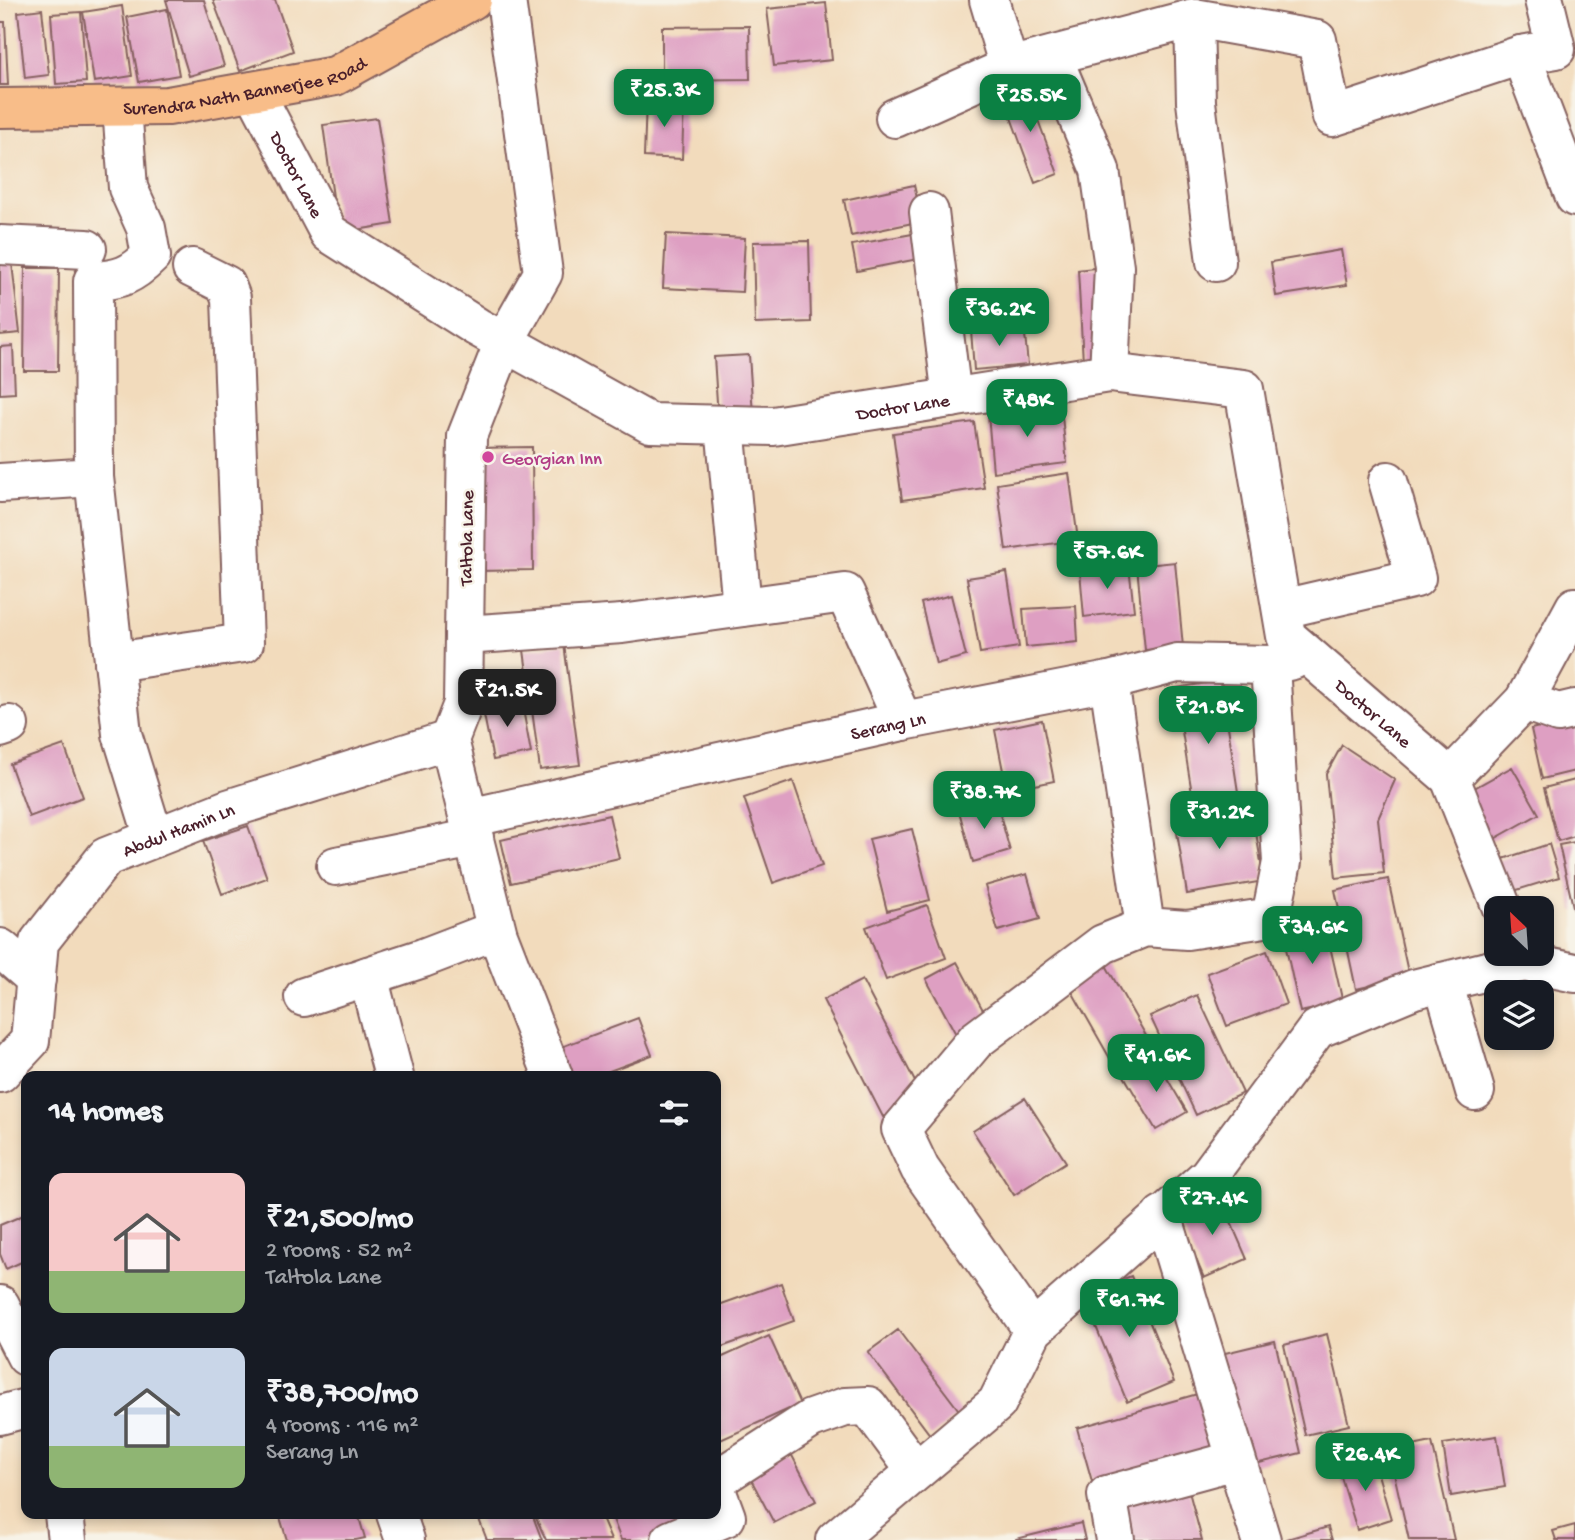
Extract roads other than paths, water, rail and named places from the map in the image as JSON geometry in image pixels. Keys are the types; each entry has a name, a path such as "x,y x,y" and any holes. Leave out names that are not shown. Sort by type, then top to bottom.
{"main road":[{"name":"Surendra Nath Bannerjee Road","path":"0,108 168,106 335,76 472,0"}],"street":[{"name":"Taltola Lane","path":"449,740 463,704 467,436 504,342 543,272 506,0"},
{"path":"989,0 1009,67"},
{"path":"895,118 1009,67 1194,18 1317,40 1332,117 1521,55 1556,49 1544,0"},
{"path":"1194,18 1196,102 1216,262"},
{"path":"1521,55 1575,197"},
{"path":"1052,56 1100,170 1114,267 1109,373"},
{"name":"Doctor Lane","path":"254,91 329,233 504,342 650,423 773,426 1109,373 1244,388 1286,636 1450,778 1498,896"},
{"path":"122,107 128,188 146,228 151,256 136,272 112,280 93,281 94,477 122,734 155,838"},
{"path":"929,212 952,398"},
{"path":"0,245 87,249"},
{"path":"114,662 244,643 231,298 226,285 192,268"},
{"path":"725,425 742,607"},
{"path":"0,483 94,477"},
{"path":"1282,609 1416,578 1388,481"},
{"path":"464,635 622,624 845,593 903,720"},
{"path":"1450,778 1524,701 1575,607"},
{"name":"Serang Ln","path":"336,866 471,828 903,720 1110,681 1177,663 1270,665 1309,656"},
{"path":"1033,1330 920,1169 901,1129 976,1040 1102,944 1145,927 1187,930 1271,917 1282,862 1270,665"},
{"path":"1110,681 1145,927"},
{"path":"1524,701 1558,713 1575,709"},
{"path":"449,740 496,930 551,1071"},
{"name":"Abdul Hamin Ln","path":"9,1067 30,1041 39,942 106,857 228,809 449,740"},
{"path":"304,997 496,930"},
{"path":"0,948 36,979"},
{"path":"835,1540 997,1403 1033,1330 1208,1176 1317,1029 1414,989 1496,966"},
{"path":"1550,966 1575,973"},
{"path":"368,976 393,1071"},
{"path":"1443,982 1475,1091"},
{"path":"1162,1215 1261,1540"},
{"path":"0,1305 21,1346"},
{"path":"721,1477 811,1419 845,1407 869,1406 916,1471"},
{"path":"0,1415 21,1409"},
{"path":"1115,1540 1107,1495 1236,1460"},
{"path":"671,1540 726,1517 721,1504"},
{"path":"65,1519 67,1540"},
{"path":"398,1519 405,1540"}],"place":[{"name":"Georgian Inn","path":"488,457"}]}
